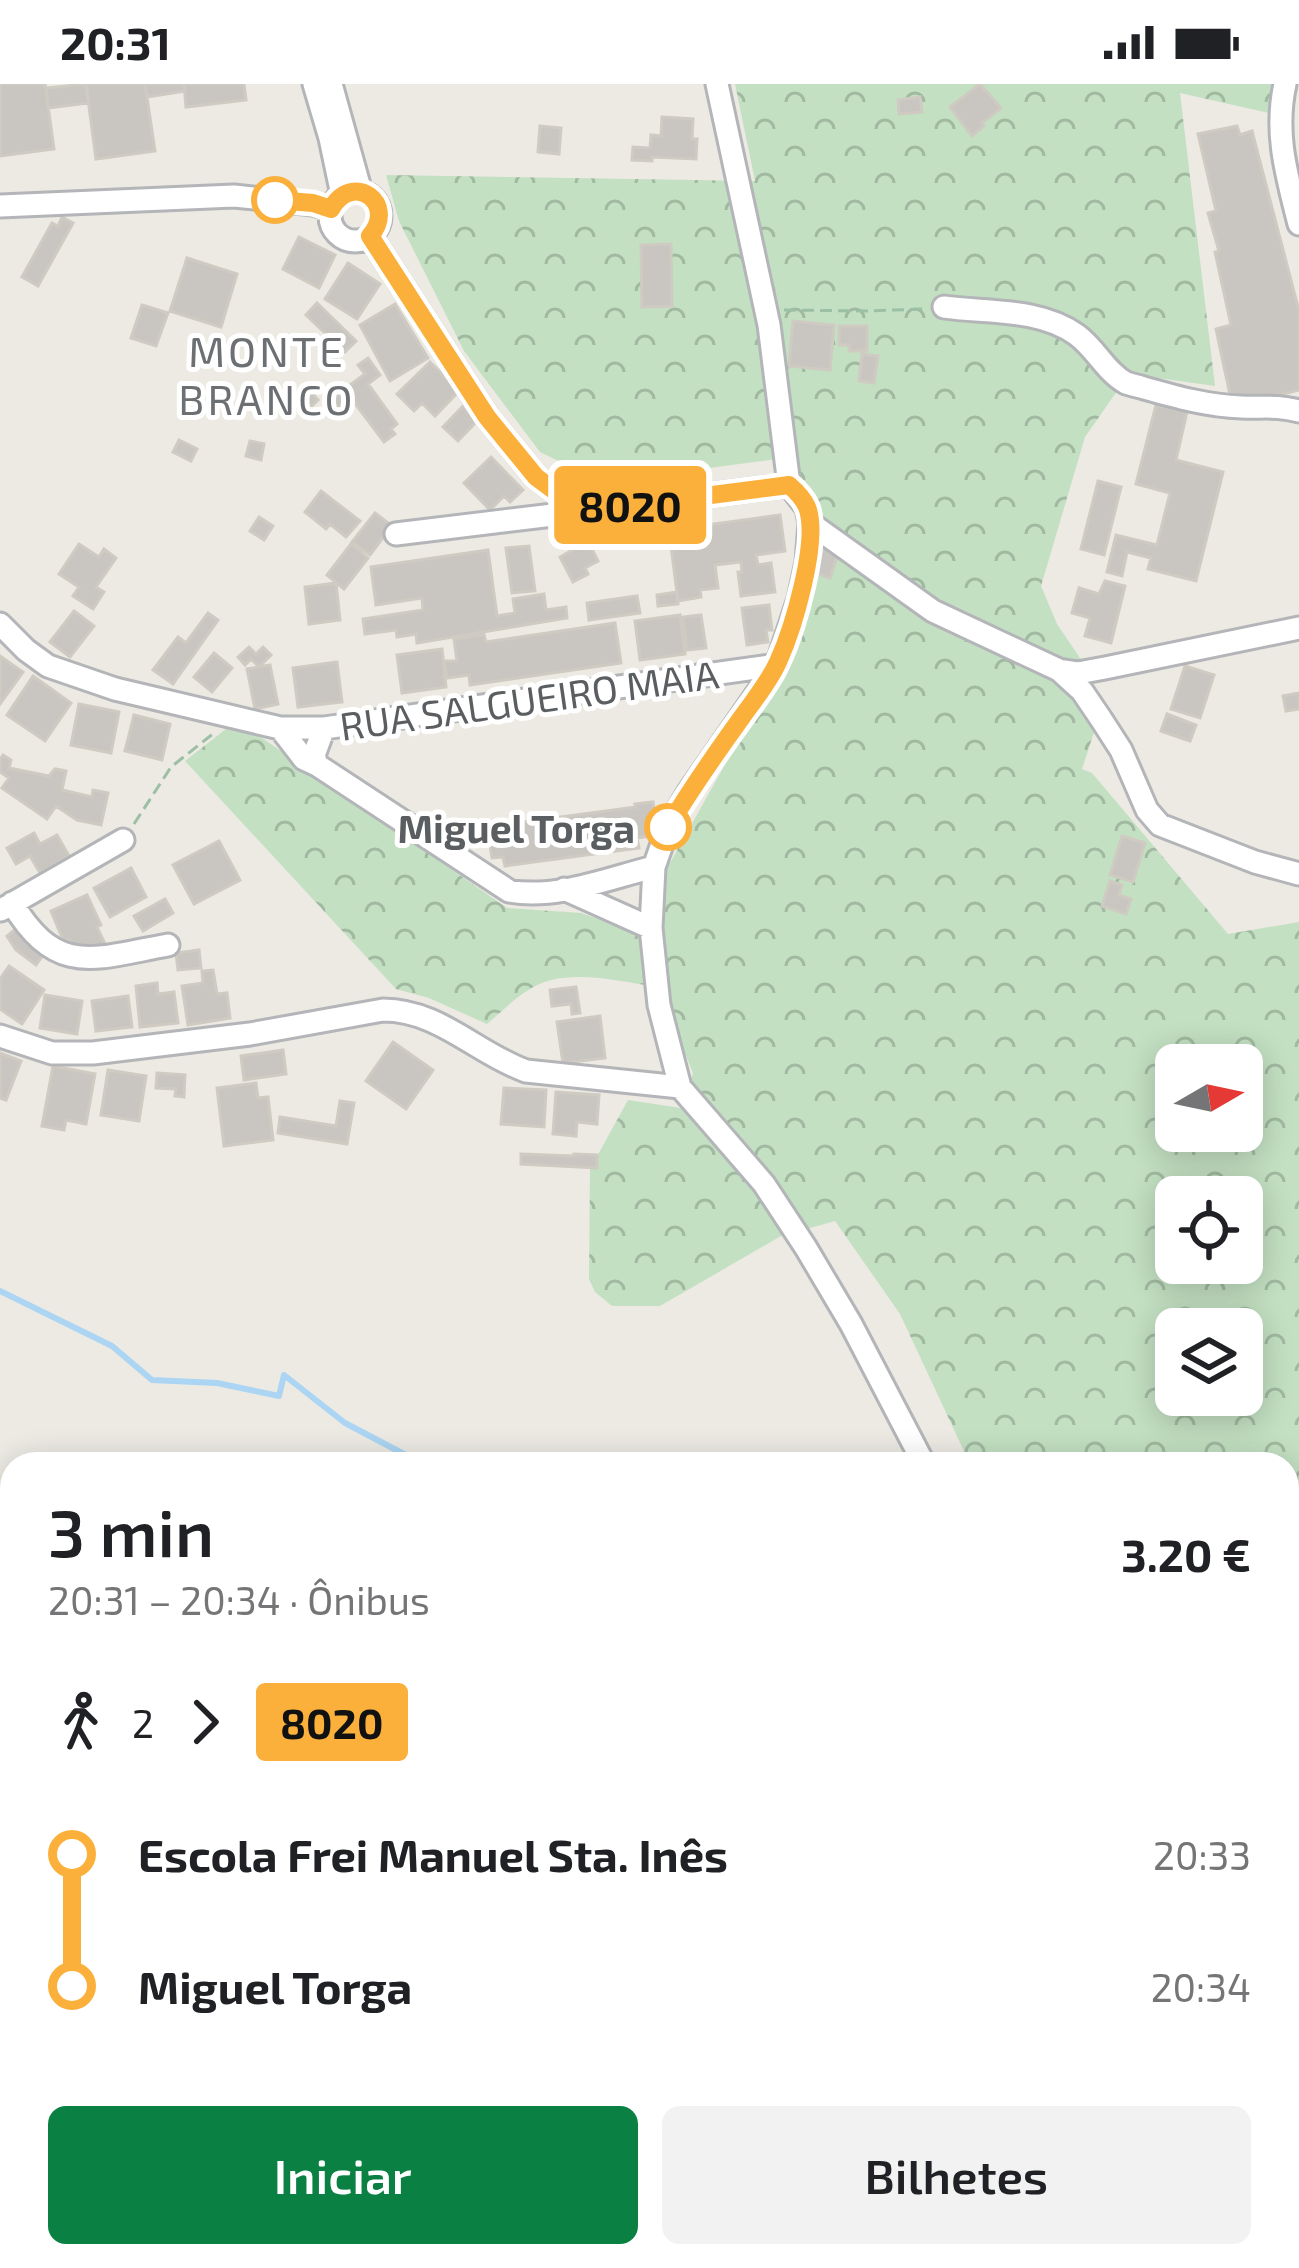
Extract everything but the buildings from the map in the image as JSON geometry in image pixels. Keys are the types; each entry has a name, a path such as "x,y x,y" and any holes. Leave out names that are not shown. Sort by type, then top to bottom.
{"street":[{"path":"314,84 345,199"},
{"path":"0,206 234,196 313,203 345,199 374,200 380,215 370,236 355,241 341,236 332,224 345,199 331,84"},
{"path":"717,84 766,311 789,485 807,508 810,523 808,562 777,664 689,792 668,827 654,867 652,928 658,1005 680,1088 764,1184 851,1324 918,1452"},
{"path":"1285,84 1280,146 1299,224"},
{"path":"370,236 487,417 536,477 567,500 595,510"},
{"path":"944,307 1048,320 1080,337 1126,383 1190,400 1240,407 1278,405 1299,411"},
{"path":"396,534 789,485"},
{"path":"810,523 933,611 1059,670 1078,673 1299,628"},
{"name":"RUA SALGUEIRO MAIA","path":"0,624 48,666 115,689 280,728 324,728 777,664"},
{"path":"1059,670 1082,691 1121,750 1147,810 1160,825 1299,874"},
{"path":"280,728 304,759 509,891 564,889 654,867"},
{"path":"316,765 314,755 324,728"},
{"path":"123,840 6,907 62,956 90,959 168,945"},
{"path":"564,889 652,928"},
{"path":"0,1036 52,1053 93,1053 405,1010 526,1071 680,1088"}],"path":[{"path":"766,311 944,307"},
{"path":"123,840 171,767 236,717"}],"green space":[{"path":"735,84 1274,84 1269,113 1180,93 1215,386 1129,374 1085,437 1041,586 1057,624 1084,664 1101,711 1082,769 1092,773 1228,934 1299,922 1299,1452 964,1452 900,1314 835,1221 781,1236 660,1306 612,1306 595,1292 589,1279 590,1169 628,1100 681,1108 693,1073 658,987 591,977 551,980 525,992 487,1024 396,989 185,761 226,729 255,733 507,908 581,913 627,929 660,920 661,879 808,616 817,546 808,493 793,457 602,482 540,452 464,351 399,221 386,175 755,181"}],"waterway":[{"path":"0,1291 112,1346 152,1380 217,1383 279,1396 284,1375 345,1423 400,1452"}],"bus line":[{"name":"8020","path":"275,200 331,209 342,195 355,191 374,200 380,215 370,236 436,341 487,417 536,477 567,500 595,510 789,485 800,495 810,523 808,562 777,664 668,827"}],"place":[{"name":"Miguel Torga","path":"668,827"}],"district":[{"name":"MONTE BRANCO","path":"267,374"}]}
